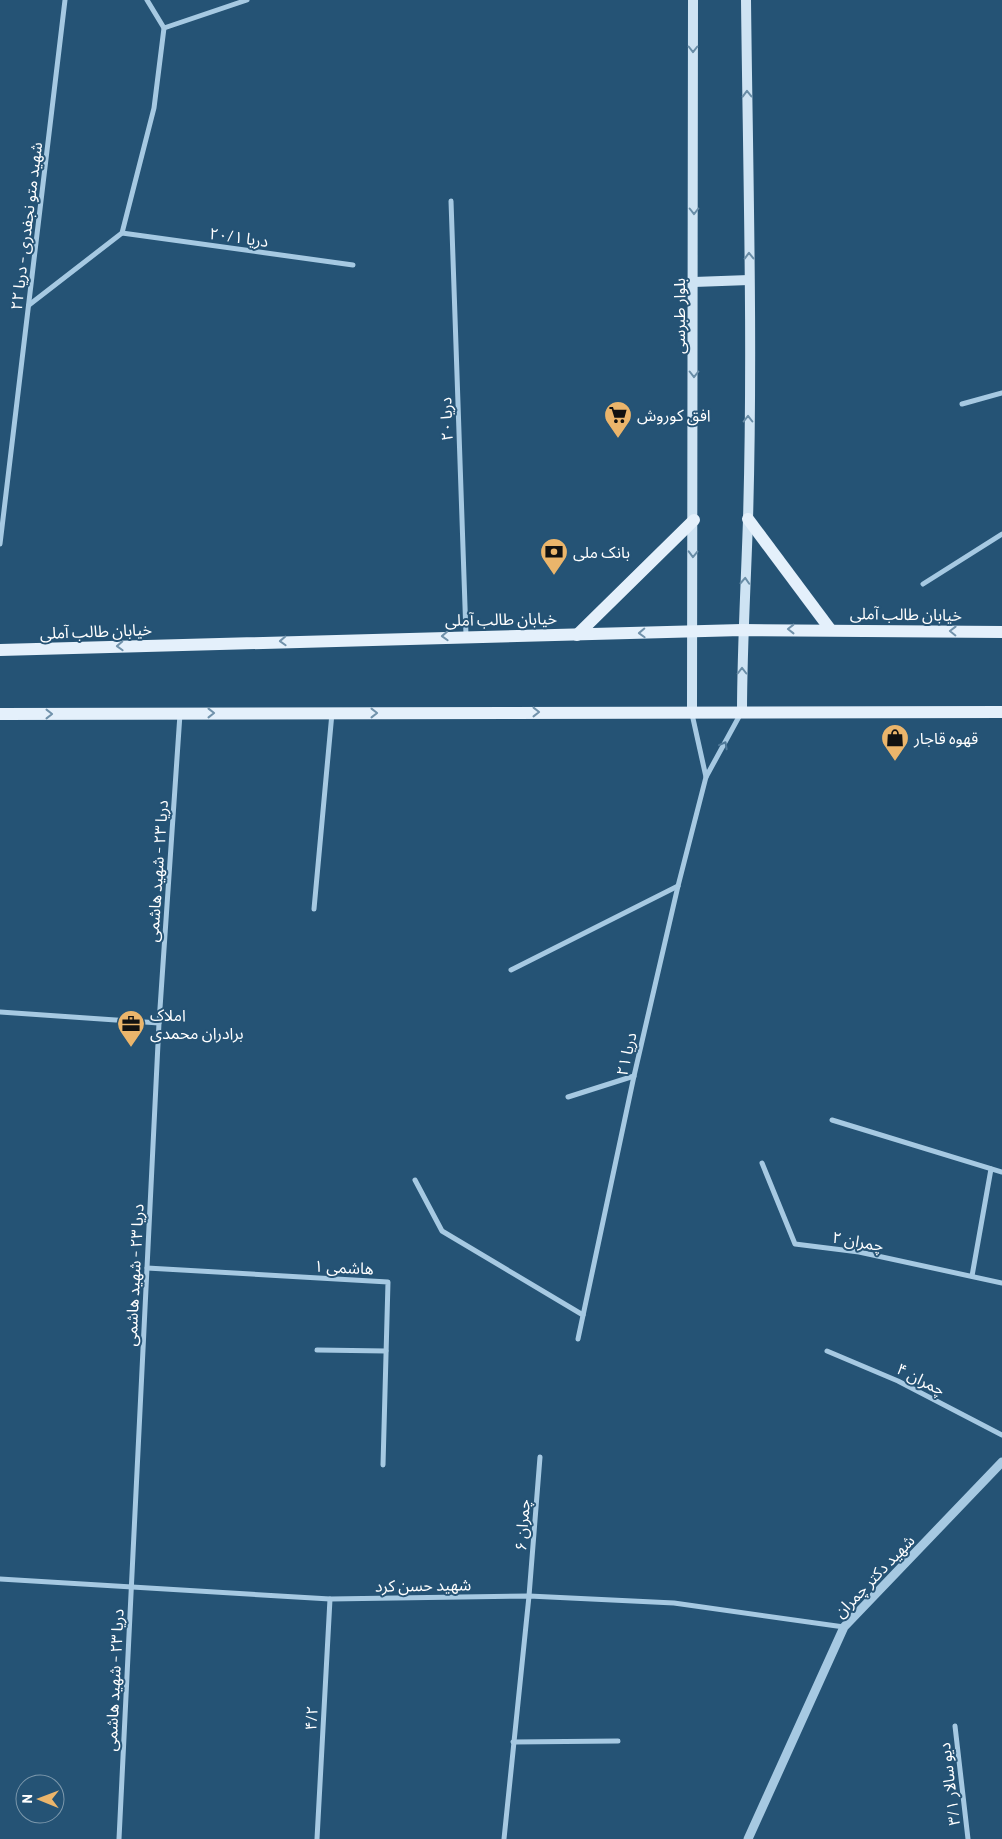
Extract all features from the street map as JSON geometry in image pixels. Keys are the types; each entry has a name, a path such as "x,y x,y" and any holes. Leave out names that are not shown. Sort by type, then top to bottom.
{"main road":[{"name":"بلوار طبرسی","path":"692,712 691,631 694,520 693,0"},
{"path":"742,712 742,630 748,519 749,280 746,0"},
{"path":"694,282 749,280"},
{"path":"748,519 830,629"},
{"path":"577,635 694,520"},
{"name":"خیابان طالب آملی","path":"0,650 466,635 577,635 742,630 830,629 1002,632"},
{"path":"0,714 1002,712"}],"street":[{"name":"شهید متو نجفدری - دریا ۲۲","path":"0,544 65,0"},
{"path":"29,305 122,233 154,108 164,28 147,0"},
{"path":"164,28 247,0"},
{"name":"دریا ۲۰","path":"451,201 466,635"},
{"name":"دریا ۲۰/۱","path":"122,233 352,265"},
{"path":"962,404 1002,393"},
{"path":"923,584 1002,534"},
{"name":"دریا ۲۱","path":"692,712 706,777"},
{"name":"دریا ۲۱","path":"578,1339 634,1076 678,886 706,777 742,712"},
{"name":"دریا ۲۳ - شهید هاشمی","path":"119,1839 159,1023 180,713"},
{"path":"314,909 332,713"},
{"path":"511,970 678,886"},
{"path":"0,1012 159,1023"},
{"path":"568,1097 634,1076"},
{"path":"832,1120 1002,1172"},
{"name":"چمران ۲","path":"762,1162 795,1244 859,1252 1002,1283"},
{"path":"972,1276 991,1169"},
{"path":"414,1180 442,1231 583,1315"},
{"name":"هاشمی ۱","path":"147,1268 388,1282 383,1465"},
{"path":"317,1350 386,1351"},
{"name":"چمران ۴","path":"827,1350 898,1381 1002,1435"},
{"name":"چمران ۶","path":"504,1839 530,1596 540,1457"},
{"name":"شهید دکتر چمران","path":"748,1839 844,1628 1002,1462"},
{"name":"شهید حسن کرد","path":"0,1579 330,1599 530,1596 674,1603 844,1628"},
{"name":"۴/۲","path":"317,1839 330,1599"},
{"name":"دیو سالار ۳/۱","path":"955,1726 968,1839"},
{"path":"513,1742 618,1741"}],"place":[{"name":"افق کوروش","path":"618,439"},
{"name":"بانک ملی","path":"554,576"},
{"name":"قهوه قاجار","path":"895,762"},
{"name":"املاک برادران محمدی","path":"131,1048"}]}
